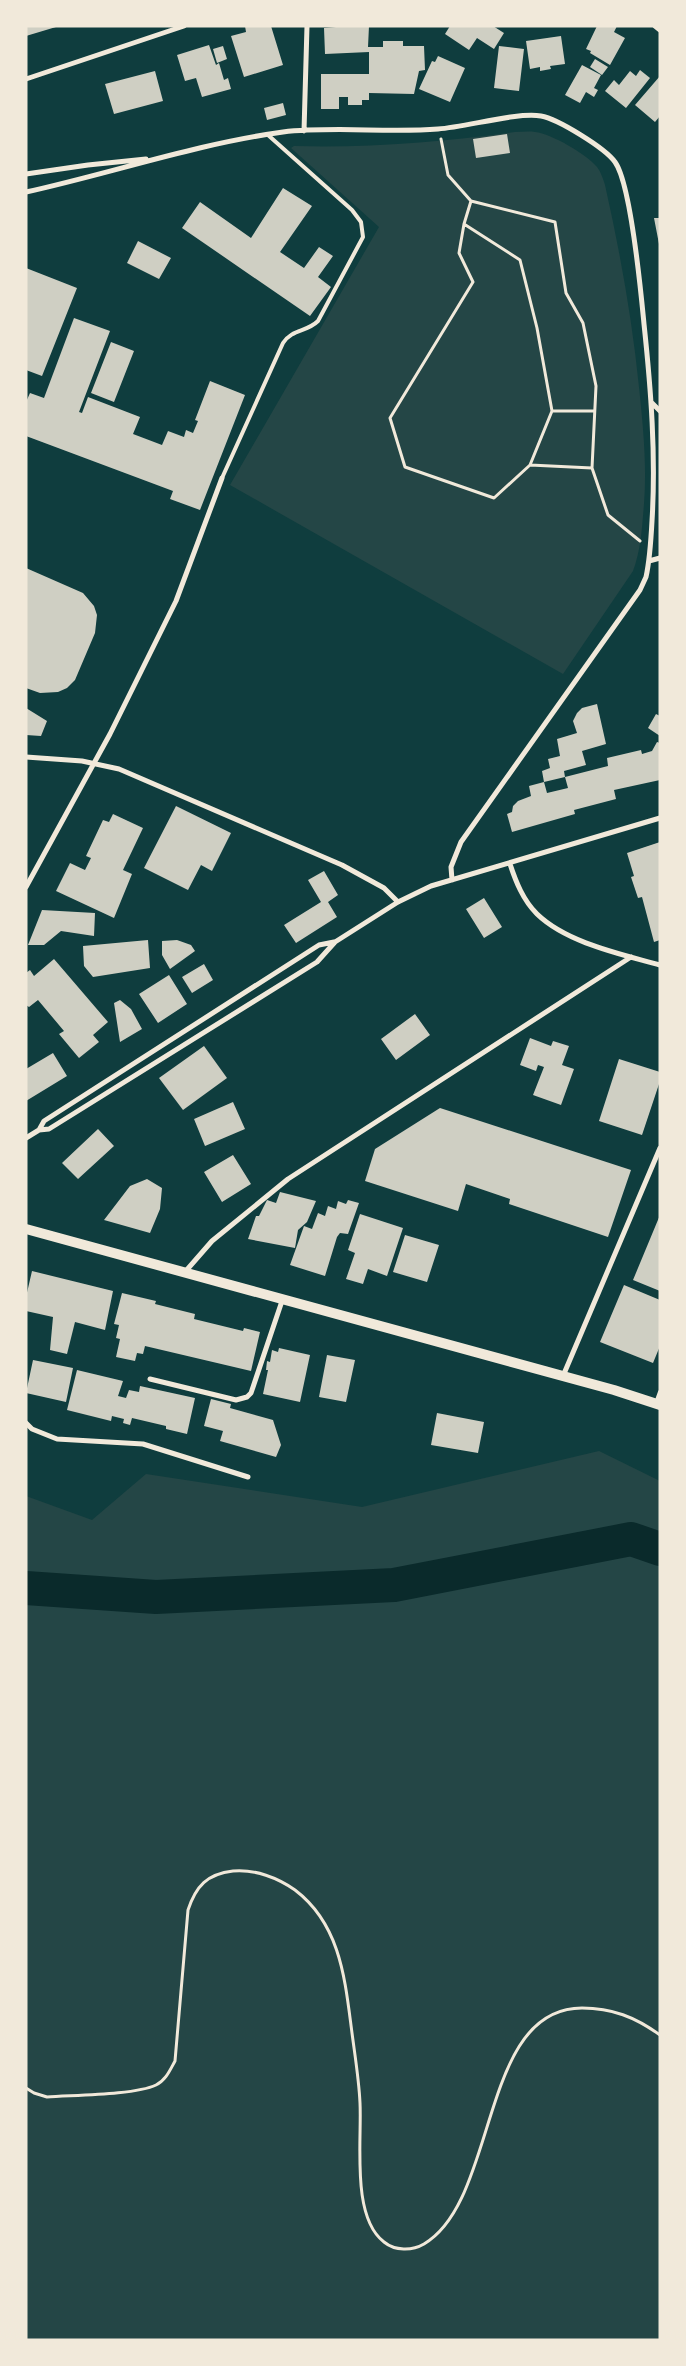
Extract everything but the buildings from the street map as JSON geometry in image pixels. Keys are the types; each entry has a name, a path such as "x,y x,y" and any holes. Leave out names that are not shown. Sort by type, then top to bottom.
{"main road":[{"path":"26,1230 658,1404"}],"street":[{"path":"26,79 184,26"},
{"path":"304,131 307,26"},
{"path":"655,26 660,30"},
{"path":"26,192 159,158 268,135 304,131 440,129 516,117 540,116 568,128 610,156 620,172 630,218 642,299 651,402 654,469 649,561 646,577 640,590 461,842 451,867 452,880"},
{"path":"26,174 88,165 159,158"},
{"path":"651,402 660,411"},
{"path":"26,887 176,602 222,478"},
{"path":"649,561 660,558"},
{"path":"26,757 93,762 120,769 342,865 384,888 398,902"},
{"path":"26,1138 39,1130 49,1129 317,962 335,942 398,902 431,886 660,818"},
{"path":"510,864 525,898 537,914 548,922 578,938 660,965"},
{"path":"39,1130 44,1121 319,945 335,942"},
{"path":"184,1272 212,1241 288,1178 631,957"},
{"path":"563,1377 660,1148"},
{"path":"150,1379 232,1399 247,1397 282,1301"},
{"path":"26,1423 32,1429 57,1439 143,1444 248,1477"}],"lane":[{"path":"222,478 283,343 291,334 310,327 318,321 363,237 362,225 352,210 268,135"},
{"path":"658,1404 660,1392"}],"path":[{"path":"441,142 448,175 471,201 555,222 566,293 583,323 596,386 592,468 608,515 640,541 650,544"},
{"path":"464,224 520,260 537,328 552,411 530,465 494,498 405,467 390,418 473,282 459,253 464,224 471,201"},
{"path":"552,411 595,411"},
{"path":"530,465 592,468"},
{"path":"26,2088 47,2097 140,2090 157,2085 168,2075 175,2061 188,1910 193,1894 204,1881 220,1872 234,1871 265,1875 285,1883 308,1900 324,1922 338,1948 344,1972 360,2101 361,2187 365,2213 374,2232 385,2243 398,2249 416,2248 434,2238 447,2222 470,2182 504,2072 520,2044 537,2025 555,2014 574,2008 597,2008 620,2012 640,2021 660,2034"}],"shaded area":[{"path":"515,132 535,132 550,136 585,156 601,173 625,285 642,416 645,489 641,538 636,563 633,571 563,674 230,485 379,227 291,148 294,146 405,144"},
{"path":"599,1451 660,1481 660,2340 26,2340 26,1496 92,1520 146,1474 362,1507"}],"waterway":[{"path":"26,1588 156,1597 394,1585 631,1539 660,1549"}]}
